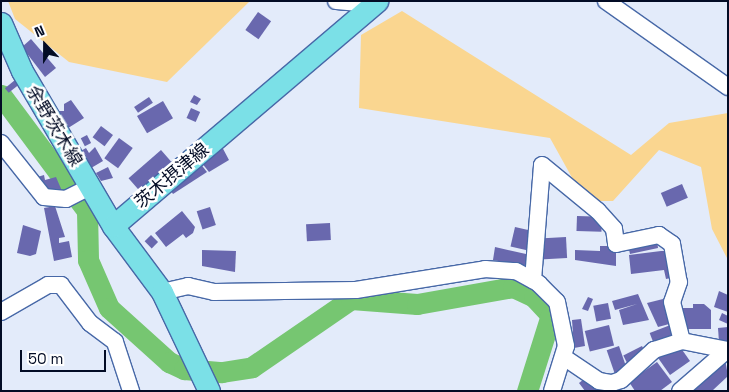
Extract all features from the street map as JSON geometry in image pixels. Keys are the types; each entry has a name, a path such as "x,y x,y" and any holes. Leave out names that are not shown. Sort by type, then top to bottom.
{"main road":[{"name":"茨木摂津線","path":"113,226 375,3"},
{"name":"余野茨木線","path":"1,23 22,71 113,226"},
{"path":"113,226 162,292 207,386"}],"street":[{"path":"336,1 375,3"},
{"path":"606,1 728,87"},
{"path":"1,143 44,197 66,199 91,186"},
{"path":"533,280 542,165 598,211 614,230 616,244 659,235 672,244 678,282 672,302 682,341"},
{"path":"162,292 188,286 214,292 356,290 457,273 516,271 533,280 557,302 565,358 552,391"},
{"path":"1,312 48,285 61,285 90,323 115,342 131,391"},
{"path":"565,358 599,381 612,383 621,380 654,350 682,341 726,351"},
{"path":"680,391 726,351"}],"shaded area":[{"path":"8,1 250,1 167,82 69,62 15,19"},
{"path":"402,11 631,155 669,123 728,113 728,260 712,229 701,167 659,150 613,201 585,201 550,138 359,108 361,35"}],"building":[{"path":"258,12 271,21 258,39 245,30"},
{"path":"31,39 56,68 45,77 22,47"},
{"path":"15,80 19,85 9,93 5,88"},
{"path":"194,95 201,99 197,105 190,102"},
{"path":"149,97 153,103 138,113 134,107"},
{"path":"71,100 84,118 65,130 53,111 64,111 64,104"},
{"path":"163,101 173,118 147,133 137,116"},
{"path":"191,108 200,112 196,122 187,118"},
{"path":"101,126 113,135 105,146 93,137"},
{"path":"87,135 91,143 85,146 81,138"},
{"path":"119,138 133,148 118,168 104,158"},
{"path":"221,145 229,160 209,172 201,162"},
{"path":"95,147 103,161 86,171 79,152 86,148 89,153"},
{"path":"161,150 174,165 142,193 129,178"},
{"path":"199,162 207,172 173,194 168,187"},
{"path":"108,167 113,178 101,181 96,173"},
{"path":"44,175 45,180 56,177 62,191 44,195 34,178"},
{"path":"682,184 688,198 667,207 661,193"},
{"path":"55,206 65,237 59,238 59,243 69,241 72,257 54,261 44,208"},
{"path":"210,207 216,225 203,229 197,211"},
{"path":"182,211 195,227 193,233 186,238 183,234 166,247 155,233"},
{"path":"577,216 602,217 601,232 576,231"},
{"path":"330,223 331,240 307,241 306,224"},
{"path":"23,225 41,231 36,254 30,256 17,253"},
{"path":"515,227 533,231 528,251 511,246"},
{"path":"151,235 158,242 152,248 145,241"},
{"path":"566,237 567,258 540,259 539,238"},
{"path":"657,240 658,248 630,254 628,245"},
{"path":"600,246 616,246 616,266 575,260 575,250 600,251"},
{"path":"495,247 535,256 531,267 493,260"},
{"path":"202,250 236,251 235,272 202,266"},
{"path":"671,251 675,277 666,279 664,270 631,274 629,255"},
{"path":"719,291 728,295 728,312 714,307"},
{"path":"638,294 649,320 623,325 619,310 637,304 615,310 612,301"},
{"path":"588,297 593,299 588,311 582,309"},
{"path":"667,298 673,323 658,327 647,303"},
{"path":"608,303 611,319 596,322 593,306"},
{"path":"693,304 704,304 711,310 711,329 681,329 681,308 693,308"},
{"path":"722,313 728,316 728,324 719,320"},
{"path":"581,319 585,346 574,348 572,320"},
{"path":"673,324 678,337 655,346 650,333"},
{"path":"609,325 614,345 590,351 585,331"},
{"path":"728,327 728,341 719,342 718,328"},
{"path":"678,344 690,361 670,375 656,355"},
{"path":"619,346 627,369 615,373 607,350"},
{"path":"642,346 646,354 627,364 623,356"},
{"path":"725,359 728,376 712,391 689,391"},
{"path":"657,362 672,382 660,391 635,391 629,382"},
{"path":"588,376 600,382 607,391 585,391 579,383"}],"waterway":[{"path":"1,95 87,211 88,260 109,308 169,362 184,369 222,372 252,367 351,299 417,304 513,287 534,297 551,315 527,391"}]}
